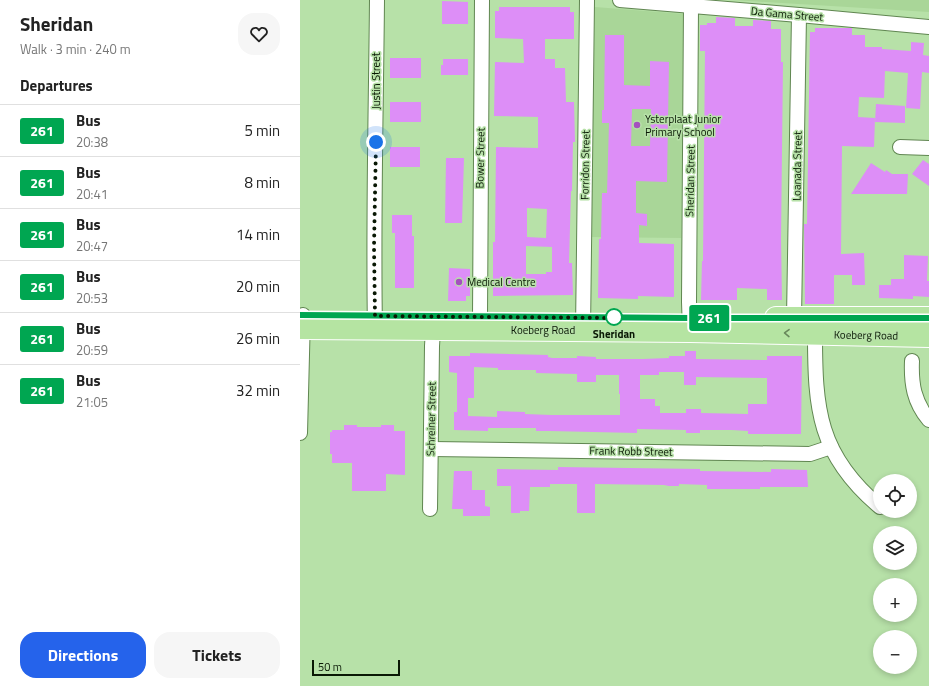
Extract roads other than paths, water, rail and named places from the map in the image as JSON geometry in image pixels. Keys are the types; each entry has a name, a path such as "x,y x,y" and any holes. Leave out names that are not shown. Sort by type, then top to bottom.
{"main road":[{"name":"Koeberg Road","path":"302,322 375,322 480,316 583,324"},
{"name":"Koeberg Road","path":"690,325 794,318 929,318"},
{"name":"Koeberg Road","path":"375,322 434,330 583,324 690,325 815,334 929,336"}],"street":[{"name":"Justin Street","path":"375,322 374,247 377,0"},
{"name":"Bower Street","path":"480,316 482,0"},
{"name":"Forridon Street","path":"583,324 587,0"},
{"name":"Da Gama Street","path":"620,0 799,14 929,27"},
{"name":"Sheridan Street","path":"690,325 692,6"},
{"name":"Loanada Street","path":"794,318 799,14"},
{"path":"900,147 929,148"},
{"path":"300,433 302,322"},
{"name":"Schreiner Street","path":"430,509 432,346 434,330"},
{"path":"815,334 815,377 818,406 824,431 843,468 855,484 873,501"},
{"path":"912,361 911,379 915,397 923,414 929,420"},
{"name":"Frank Robb Street","path":"431,449 810,454 831,447"}],"place":[{"name":"Ysterplaat Junior Primary School","path":"637,125"},
{"name":"Medical Centre","path":"459,282"},
{"name":"Sheridan","path":"614,317"}]}
